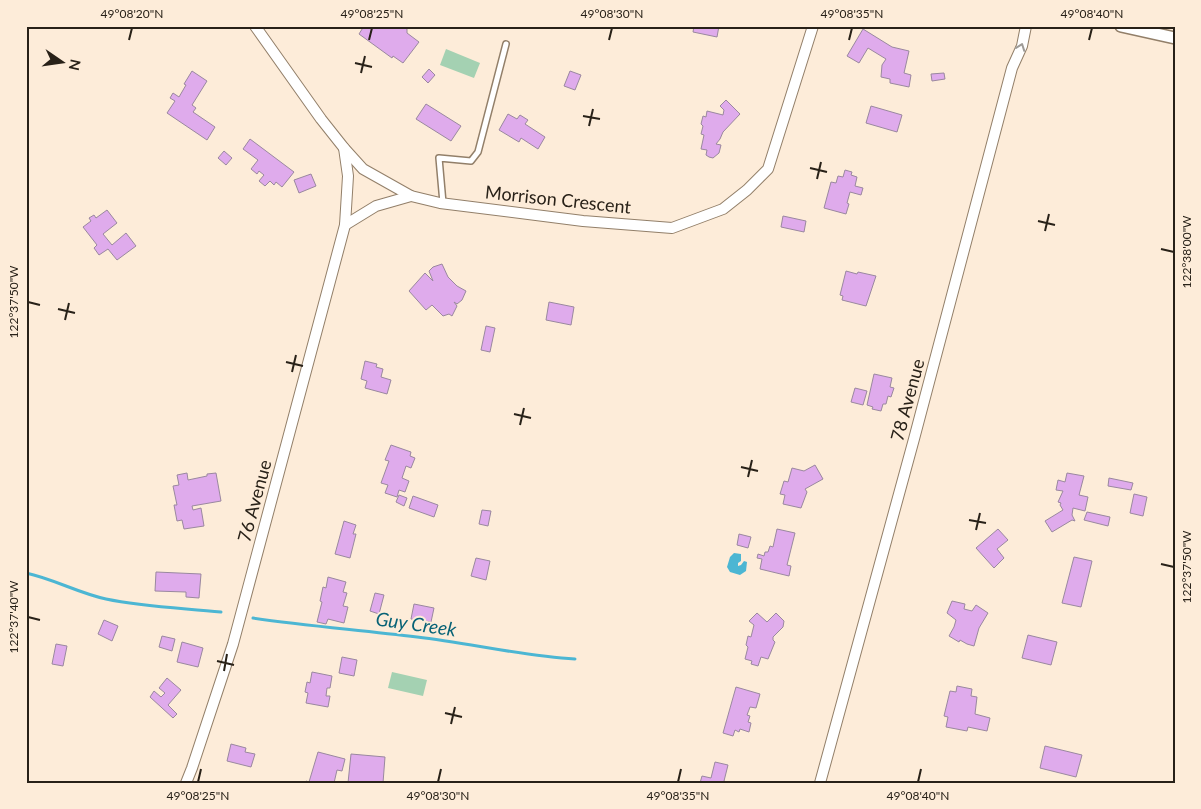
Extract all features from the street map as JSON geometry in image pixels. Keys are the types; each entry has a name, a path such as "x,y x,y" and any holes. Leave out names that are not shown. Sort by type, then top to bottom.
{"street":[{"name":"Morrison Crescent","path":"255,26 344,148 364,169 411,196 443,203 582,221 672,228 723,208 768,169 812,30"},
{"name":"78 Avenue","path":"820,783 914,439 1012,68 1022,46 1026,26"},
{"path":"1121,26 1175,38"},
{"name":"76 Avenue","path":"186,783 236,636 345,225 348,176 344,148"},
{"path":"345,225 376,206 411,196"}],"lane":[{"path":"443,203 440,158 465,161 474,159 478,152 506,44"}],"green space":[{"path":"446,49 480,63 474,78 440,65"},
{"path":"392,672 427,680 423,696 388,688"}],"water":[{"path":"734,553 741,554 741,561 738,563 738,566 744,561 747,562 746,571 740,575 730,572 727,567 730,557"}],"building":[{"path":"364,26 403,27 407,29 407,33 419,42 403,63 393,56 392,58 359,34"},
{"path":"694,26 719,26 717,37 693,32"},
{"path":"863,29 892,47 909,51 904,73 911,75 909,87 890,83 890,79 881,77 882,65 886,59 868,48 859,63 847,56"},
{"path":"429,69 435,75 428,83 422,77"},
{"path":"192,71 207,81 192,105 196,108 193,112 215,127 207,140 167,113 175,101 170,98 173,93 179,97"},
{"path":"570,71 581,75 575,90 564,86"},
{"path":"944,73 945,79 932,81 931,74"},
{"path":"726,100 740,114 723,132 716,144 721,145 719,153 713,158 709,157 706,155 707,150 701,149 704,135 701,134 703,116 706,117 707,111 723,115 724,110 720,106"},
{"path":"426,104 461,126 451,141 416,119"},
{"path":"871,106 902,115 897,132 866,123"},
{"path":"508,114 517,119 520,115 528,120 525,124 545,137 538,149 521,138 519,142 499,130"},
{"path":"250,139 294,172 282,187 276,182 274,185 270,181 265,186 259,181 264,175 259,171 257,174 251,169 258,160 243,149"},
{"path":"224,151 232,158 226,165 218,158"},
{"path":"845,170 852,172 851,175 857,177 855,186 863,188 861,195 850,192 846,214 824,208 831,182 836,183 838,176 843,177"},
{"path":"311,174 316,186 299,193 294,180"},
{"path":"107,210 117,223 103,234 112,245 126,233 136,246 117,260 108,249 99,255 94,248 97,245 83,227 91,221 89,218 94,215 96,218"},
{"path":"783,216 806,221 804,232 781,227"},
{"path":"442,264 448,277 457,286 466,291 462,300 457,304 454,302 457,306 452,316 449,314 443,316 432,305 426,310 409,291 425,273 433,281 429,271 433,267"},
{"path":"846,271 876,276 866,306 842,300 843,296 840,295"},
{"path":"549,302 574,307 571,325 546,320"},
{"path":"486,326 495,328 490,352 481,350"},
{"path":"365,361 377,364 376,367 383,369 381,377 391,380 387,394 365,388 367,381 361,379"},
{"path":"874,374 892,378 890,387 894,388 891,397 888,396 886,404 883,404 881,411 872,409 873,407 867,405"},
{"path":"855,388 867,391 863,405 851,402"},
{"path":"391,445 411,452 410,456 415,458 411,468 406,466 402,478 409,481 405,492 399,490 397,497 385,493 388,485 381,483 389,461 385,460"},
{"path":"815,465 823,479 805,489 807,492 801,508 783,504 785,495 780,494 784,481 788,482 792,468 804,471"},
{"path":"187,473 188,480 216,473 221,501 192,506 193,510 201,508 204,526 184,529 182,520 177,521 174,505 177,505 173,486 179,485 177,475"},
{"path":"1067,473 1084,476 1079,495 1088,497 1085,511 1073,508 1072,515 1075,521 1072,520 1052,532 1045,521 1063,510 1060,505 1061,503 1058,502 1063,491 1056,490 1058,480 1065,482"},
{"path":"1109,478 1133,483 1131,490 1108,486"},
{"path":"1134,494 1147,497 1143,516 1130,513"},
{"path":"399,495 407,498 404,506 396,502"},
{"path":"413,496 438,505 434,517 409,508"},
{"path":"482,510 491,511 488,526 479,524"},
{"path":"1087,512 1110,517 1108,526 1084,520"},
{"path":"344,521 356,525 353,534 356,534 350,558 335,554"},
{"path":"777,529 795,533 787,565 791,566 789,576 760,569 762,559 757,558 758,554 764,556 770,546 773,547"},
{"path":"998,529 1008,540 997,549 1004,558 994,568 976,548"},
{"path":"739,534 751,537 748,548 737,545"},
{"path":"1074,557 1092,561 1081,607 1062,603"},
{"path":"476,558 490,561 486,580 471,576"},
{"path":"156,572 201,574 199,598 186,597 186,592 155,591"},
{"path":"328,577 346,582 343,592 347,593 343,606 348,607 344,623 328,619 326,624 317,622 322,602 320,601 323,587 326,588"},
{"path":"375,593 384,595 379,614 370,611"},
{"path":"952,601 965,604 964,609 972,611 976,605 988,613 979,628 974,646 960,640 959,642 949,636 956,620 947,613"},
{"path":"414,604 434,608 431,622 411,619"},
{"path":"757,613 767,622 776,613 784,621 783,627 773,637 775,642 768,659 761,657 758,666 751,664 752,661 745,659 748,636 751,637 754,625 749,621"},
{"path":"104,620 118,626 112,641 98,634"},
{"path":"1028,635 1057,642 1051,665 1022,658"},
{"path":"162,636 175,639 172,651 159,647"},
{"path":"182,642 203,648 198,667 177,662"},
{"path":"56,644 67,646 63,666 52,664"},
{"path":"342,657 357,660 354,676 339,673"},
{"path":"312,672 332,676 330,688 327,688 326,696 330,696 328,707 306,703 308,693 305,692 307,682 310,683"},
{"path":"167,678 181,690 168,705 177,714 173,718 150,697 154,691 161,697 165,693 159,688"},
{"path":"957,686 972,689 971,696 977,697 975,714 990,718 987,731 968,727 967,731 946,727 948,717 944,716 950,691 956,692"},
{"path":"736,687 760,694 756,708 750,707 747,715 750,716 748,722 751,723 749,732 740,729 739,732 735,730 733,736 723,733"},
{"path":"231,744 246,748 245,752 255,754 251,767 227,761"},
{"path":"1045,746 1082,755 1076,777 1040,768"},
{"path":"318,752 345,759 342,771 337,770 334,783 305,783 306,781 309,782"},
{"path":"351,754 385,757 383,783 348,783"},
{"path":"715,762 728,765 724,781 728,783 700,783 702,776 711,778"}],"waterway":[{"name":"Guy Creek","path":"26,573 120,602 221,612"},
{"name":"Guy Creek","path":"253,618 417,637 535,655 575,659"}]}
